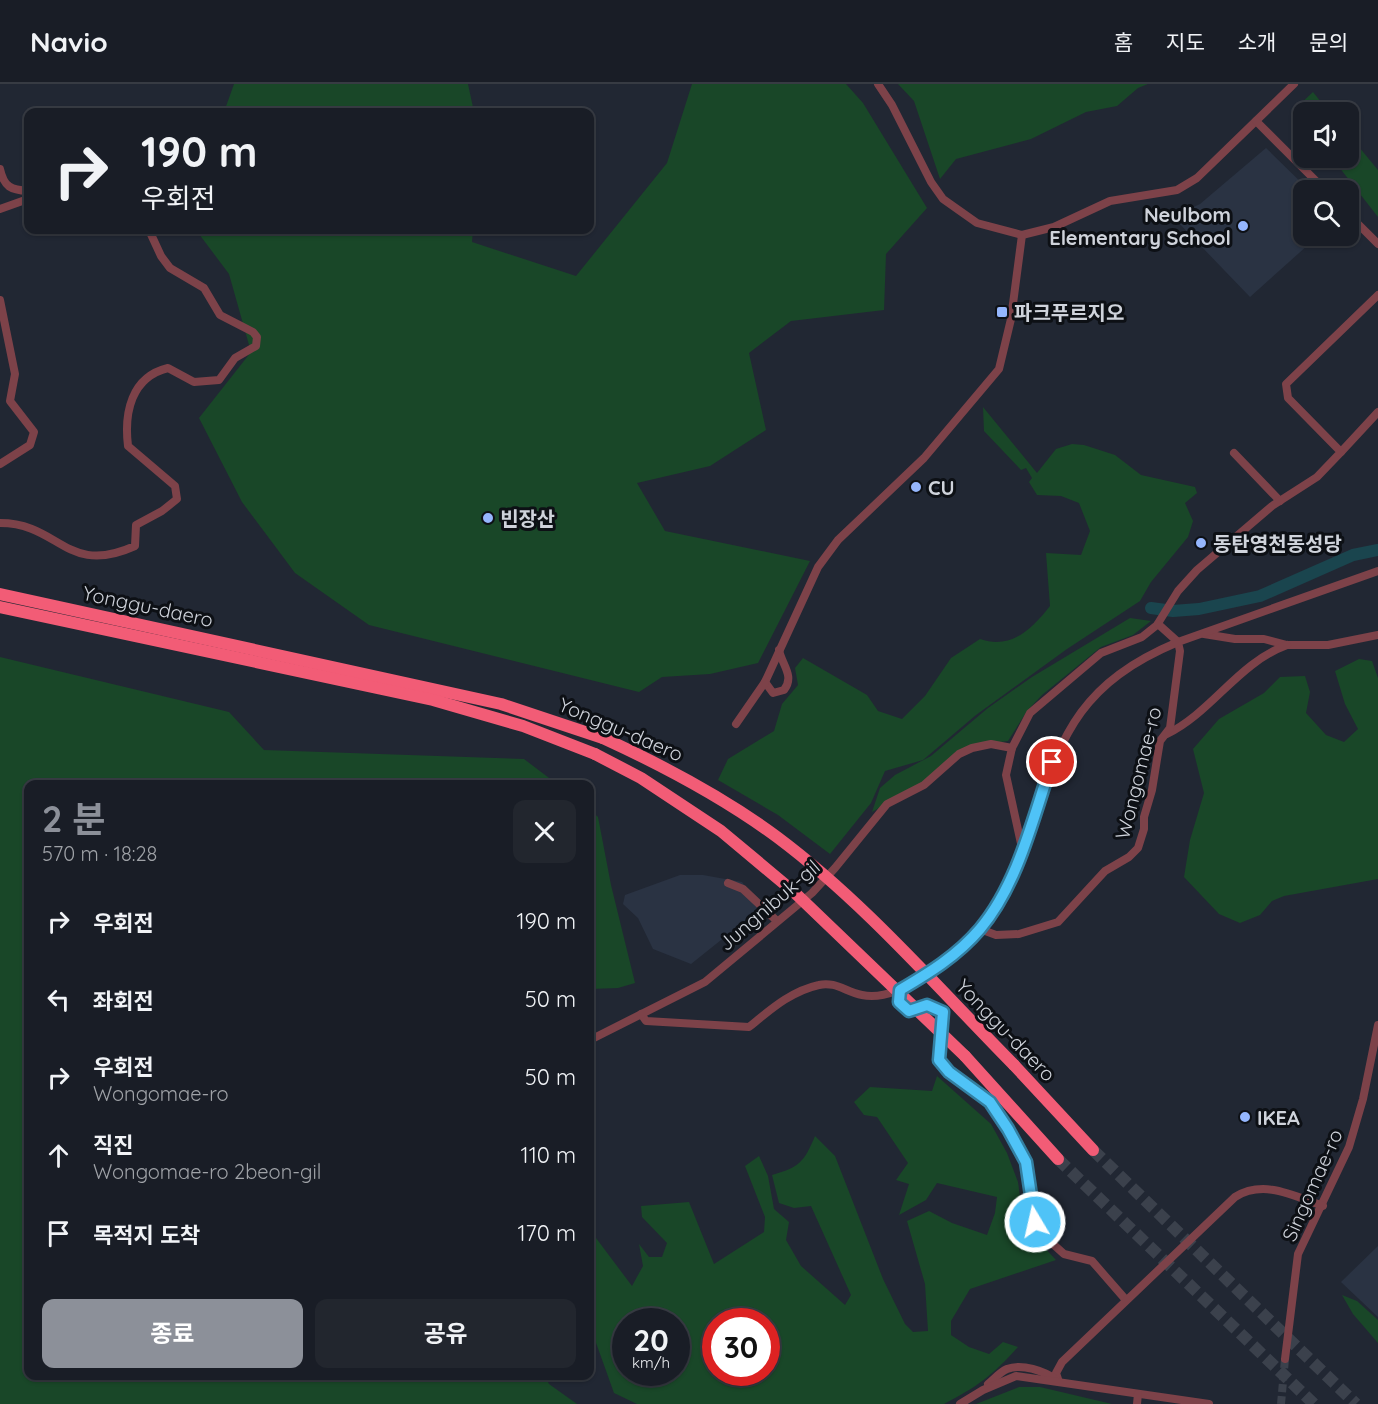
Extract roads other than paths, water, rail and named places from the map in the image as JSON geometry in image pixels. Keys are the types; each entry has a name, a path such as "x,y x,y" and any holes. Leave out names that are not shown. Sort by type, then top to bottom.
{"highway":[{"name":"Yonggu-daero","path":"0,594 490,702 603,738 690,781 778,838 856,907 1014,1065 1093,1150"},
{"name":"Yonggu-daero","path":"0,607 433,700 523,726 594,754 641,778 721,831 794,892 965,1056 1058,1159"}],"street":[{"path":"878,84 892,105 931,182 943,198 977,224 1022,235 1054,227 1110,201 1177,190 1197,178 1294,84"},
{"path":"1256,121 1315,180"},
{"path":"0,169 3,182 10,189 24,191"},
{"path":"0,209 24,200"},
{"path":"1359,225 1378,244"},
{"path":"0,523 35,528 67,549 86,556 122,552 135,546 136,525 162,511 177,499 175,486 128,446 126,425 129,404 154,372 168,368 194,382 219,380 235,358 256,346 257,337 253,332 220,315 204,288 170,268 161,256 151,234"},
{"path":"736,724 765,682 818,567 838,540 924,458 999,369 1011,319 1022,235"},
{"path":"1341,452 1288,398 1286,384 1378,295"},
{"path":"0,300 15,374 10,401 34,432 30,445 0,464"},
{"path":"1022,848 1006,775 1012,748 1030,713 1101,653 1142,637 1159,622 1175,597 1197,570 1257,517 1310,482 1378,412"},
{"path":"1234,453 1280,501"},
{"path":"641,1014 646,1021 749,1027 788,997 816,985 833,984 862,995 877,996 900,990 935,969 980,929 1006,889 1052,762 1072,724 1091,698 1126,668 1178,642 1378,571"},
{"path":"1159,622 1178,642"},
{"path":"1200,633 1235,639 1253,638 1287,645 1328,645 1378,635"},
{"name":"Wongomae-ro","path":"980,929 996,934 1019,934 1058,922 1105,871 1130,857 1138,848 1142,838 1156,753 1160,741 1167,734 1180,651 1178,642"},
{"path":"1167,734 1185,723 1244,669 1274,650 1287,645"},
{"path":"765,682 773,693 784,690 789,684 789,674 782,664 779,650"},
{"name":"Jungnibuk-gil","path":"594,1038 705,982 812,893 836,868 887,804 924,785 959,754 972,747 991,744 1012,748"},
{"path":"728,883 743,889 777,921"},
{"path":"900,990 899,1002 909,1011 927,1005 943,1012 939,1060 949,1072 990,1102 1008,1129 1026,1162 1032,1212 1044,1236 1064,1254 1092,1261 1126,1300"},
{"name":"Singomae-ro","path":"1285,1359 1291,1294 1298,1254 1341,1167 1357,1123 1378,1025"},
{"path":"1059,1382 1056,1373 1062,1362 1222,1207 1246,1190 1274,1189 1323,1206"},
{"path":"983,1390 1008,1368 1043,1369 1062,1362"},
{"path":"1035,1369 1059,1382"},
{"path":"960,1404 983,1390 1016,1376 1209,1404"},
{"path":"1137,1404 1138,1394"}],"waterway":[{"path":"1151,608 1173,611 1199,609 1260,596 1353,555 1378,550"}],"tunnel":[{"path":"1093,1150 1356,1404"},
{"path":"1058,1159 1314,1404"},
{"path":"1281,1404 1285,1359"}],"place":[{"name":"Neulbom Elementary School","path":"1243,226"},
{"name":"파크푸르지오","path":"1002,312"},
{"name":"CU","path":"916,487"},
{"name":"빈장산","path":"488,518"},
{"name":"동탄영천동성당","path":"1201,543"},
{"name":"IKEA","path":"1245,1117"}]}
